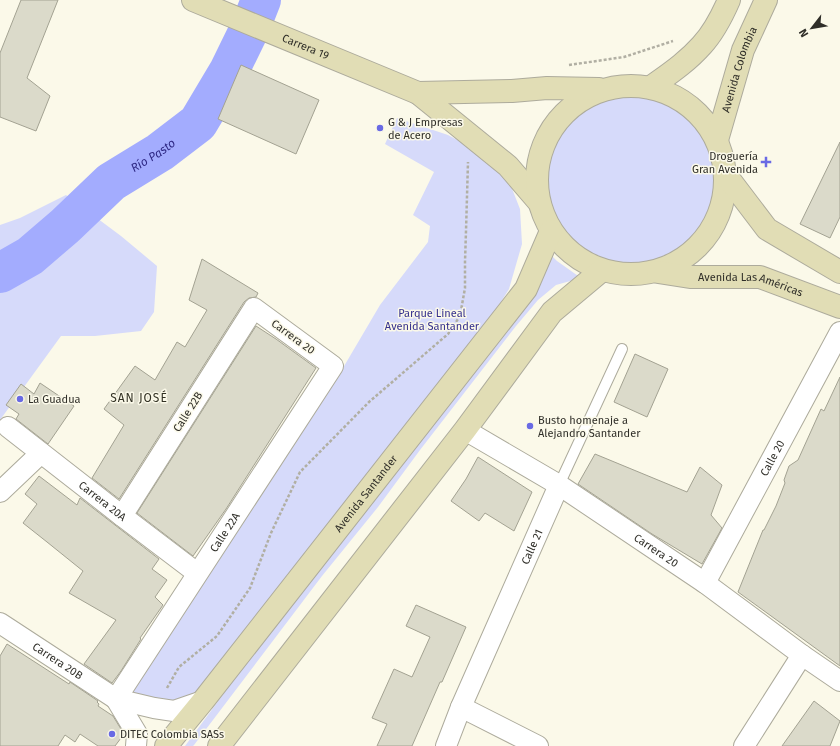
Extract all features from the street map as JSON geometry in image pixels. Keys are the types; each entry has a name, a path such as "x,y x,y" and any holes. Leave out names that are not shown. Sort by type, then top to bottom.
{"main road":[{"path":"651,87 682,64 702,45 720,20 729,0"},
{"name":"Avenida Colombia","path":"717,140 743,50 766,0"},
{"name":"Carrera 19","path":"196,1 418,93 508,166 538,201"},
{"path":"626,85 651,87 672,94 690,106 705,122 717,140 723,157 726,175 722,206 709,236 687,258 658,272 630,276 601,271 572,255 551,231 538,201 536,172 542,145 556,121 577,102 602,89 626,85"},
{"name":"Carrera 19","path":"418,93 512,91 547,88 602,89"},
{"path":"726,175 767,228 840,272"},
{"name":"Avenida Santander","path":"166,746 204,701 526,289 551,231"},
{"path":"219,746 465,430 552,312 601,271"},
{"name":"Avenida Las Américas","path":"658,272 690,277 760,277 840,307"}],"street":[{"name":"Carrera 20","path":"254,308 333,366"},
{"name":"Calle 22B","path":"122,516 254,308"},
{"name":"Calle 20","path":"704,583 840,332"},
{"name":"Calle 22A","path":"116,699 333,366"},
{"name":"Carrera 20A","path":"8,427 197,573"},
{"name":"Carrera 20","path":"465,430 559,485 704,583 840,682"},
{"path":"0,492 41,453"},
{"name":"Calle 21","path":"446,746 461,707 559,485"},
{"name":"Carrera 20B","path":"0,623 116,699 174,711 204,701"},
{"path":"744,746 802,655"},
{"name":"Carrera 20B","path":"116,699 137,734 136,746"},
{"path":"461,707 538,746"}],"lane":[{"name":"Calle 21","path":"559,485 622,349"}],"path":[{"path":"565,65 624,57 675,40"},
{"path":"154,708 179,667 217,636 250,588 271,533 300,472 369,402 448,334 460,316 465,288 466,184 468,150 466,132"}],"green space":[{"path":"630,88 648,90 665,95 681,104 695,115 706,129 715,145 720,162 722,180 720,198 715,215 706,231 695,245 681,256 665,265 648,270 630,272 612,270 595,265 579,256 565,245 554,231 545,215 540,198 538,180 540,162 545,145 554,129 565,115 579,104 595,95 612,90"},
{"name":"Parque Lineal Avenida Santander","path":"397,118 448,135 485,155 509,181 520,209 522,244 509,289 474,345 203,694 175,707 131,694 340,373 380,305 428,242 430,226 413,215 434,172 385,144"},
{"path":"66,195 121,236 157,266 154,312 141,331 95,336 61,336 0,420 0,225 20,218"},
{"path":"546,250 557,261 581,278 556,285 538,300 516,326 378,507 322,576 194,745 185,746 279,619"}],"building":[{"path":"21,0 58,0 27,78 50,96 36,131 0,117 0,53"},
{"path":"241,65 319,100 296,154 218,119"},
{"path":"840,142 840,217 830,238 800,224"},
{"path":"202,259 258,293 256,297 249,298 244,302 119,499 92,478 124,425 104,409 135,366 155,380 177,342 185,347 207,310 189,300"},
{"path":"256,326 316,368 226,509 193,556 137,513"},
{"path":"635,354 668,369 647,417 614,402"},
{"path":"840,377 840,666 738,592 763,530 776,506 785,483 784,480 789,466 798,460 821,409 824,411"},
{"path":"40,383 74,406 48,444 16,419 19,414 6,405 21,384 34,394"},
{"path":"595,454 687,492 700,467 722,485 711,515 722,528 702,564 652,534 578,484"},
{"path":"478,457 532,492 514,531 485,513 479,521 451,501 466,479"},
{"path":"39,476 77,505 80,498 159,559 152,569 167,580 155,597 163,605 112,683 84,664 116,620 69,593 83,571 23,523 37,504 25,494"},
{"path":"416,605 466,627 412,746 377,746 387,724 372,718 394,669 412,677 430,637 406,626"},
{"path":"7,644 69,684 70,682 98,701 98,706 113,716 124,734 115,746 98,746 80,734 75,742 65,735 58,746 0,746 0,656"},
{"path":"814,701 840,721 830,746 782,746"}],"waterway":[{"name":"Río Pasto","path":"0,273 30,256 65,226 111,182 160,152 198,123 229,71 250,28 261,0"}],"place":[{"name":"G & J Empresas de Acero","path":"380,128"},
{"name":"Droguería Gran Avenida","path":"766,162"},
{"name":"La Guadua","path":"20,399"},
{"name":"Busto homenaje a Alejandro Santander","path":"530,426"},
{"name":"DITEC Colombia SASs","path":"112,734"}],"district":[{"name":"SAN JOSÉ","path":"139,398"}]}
